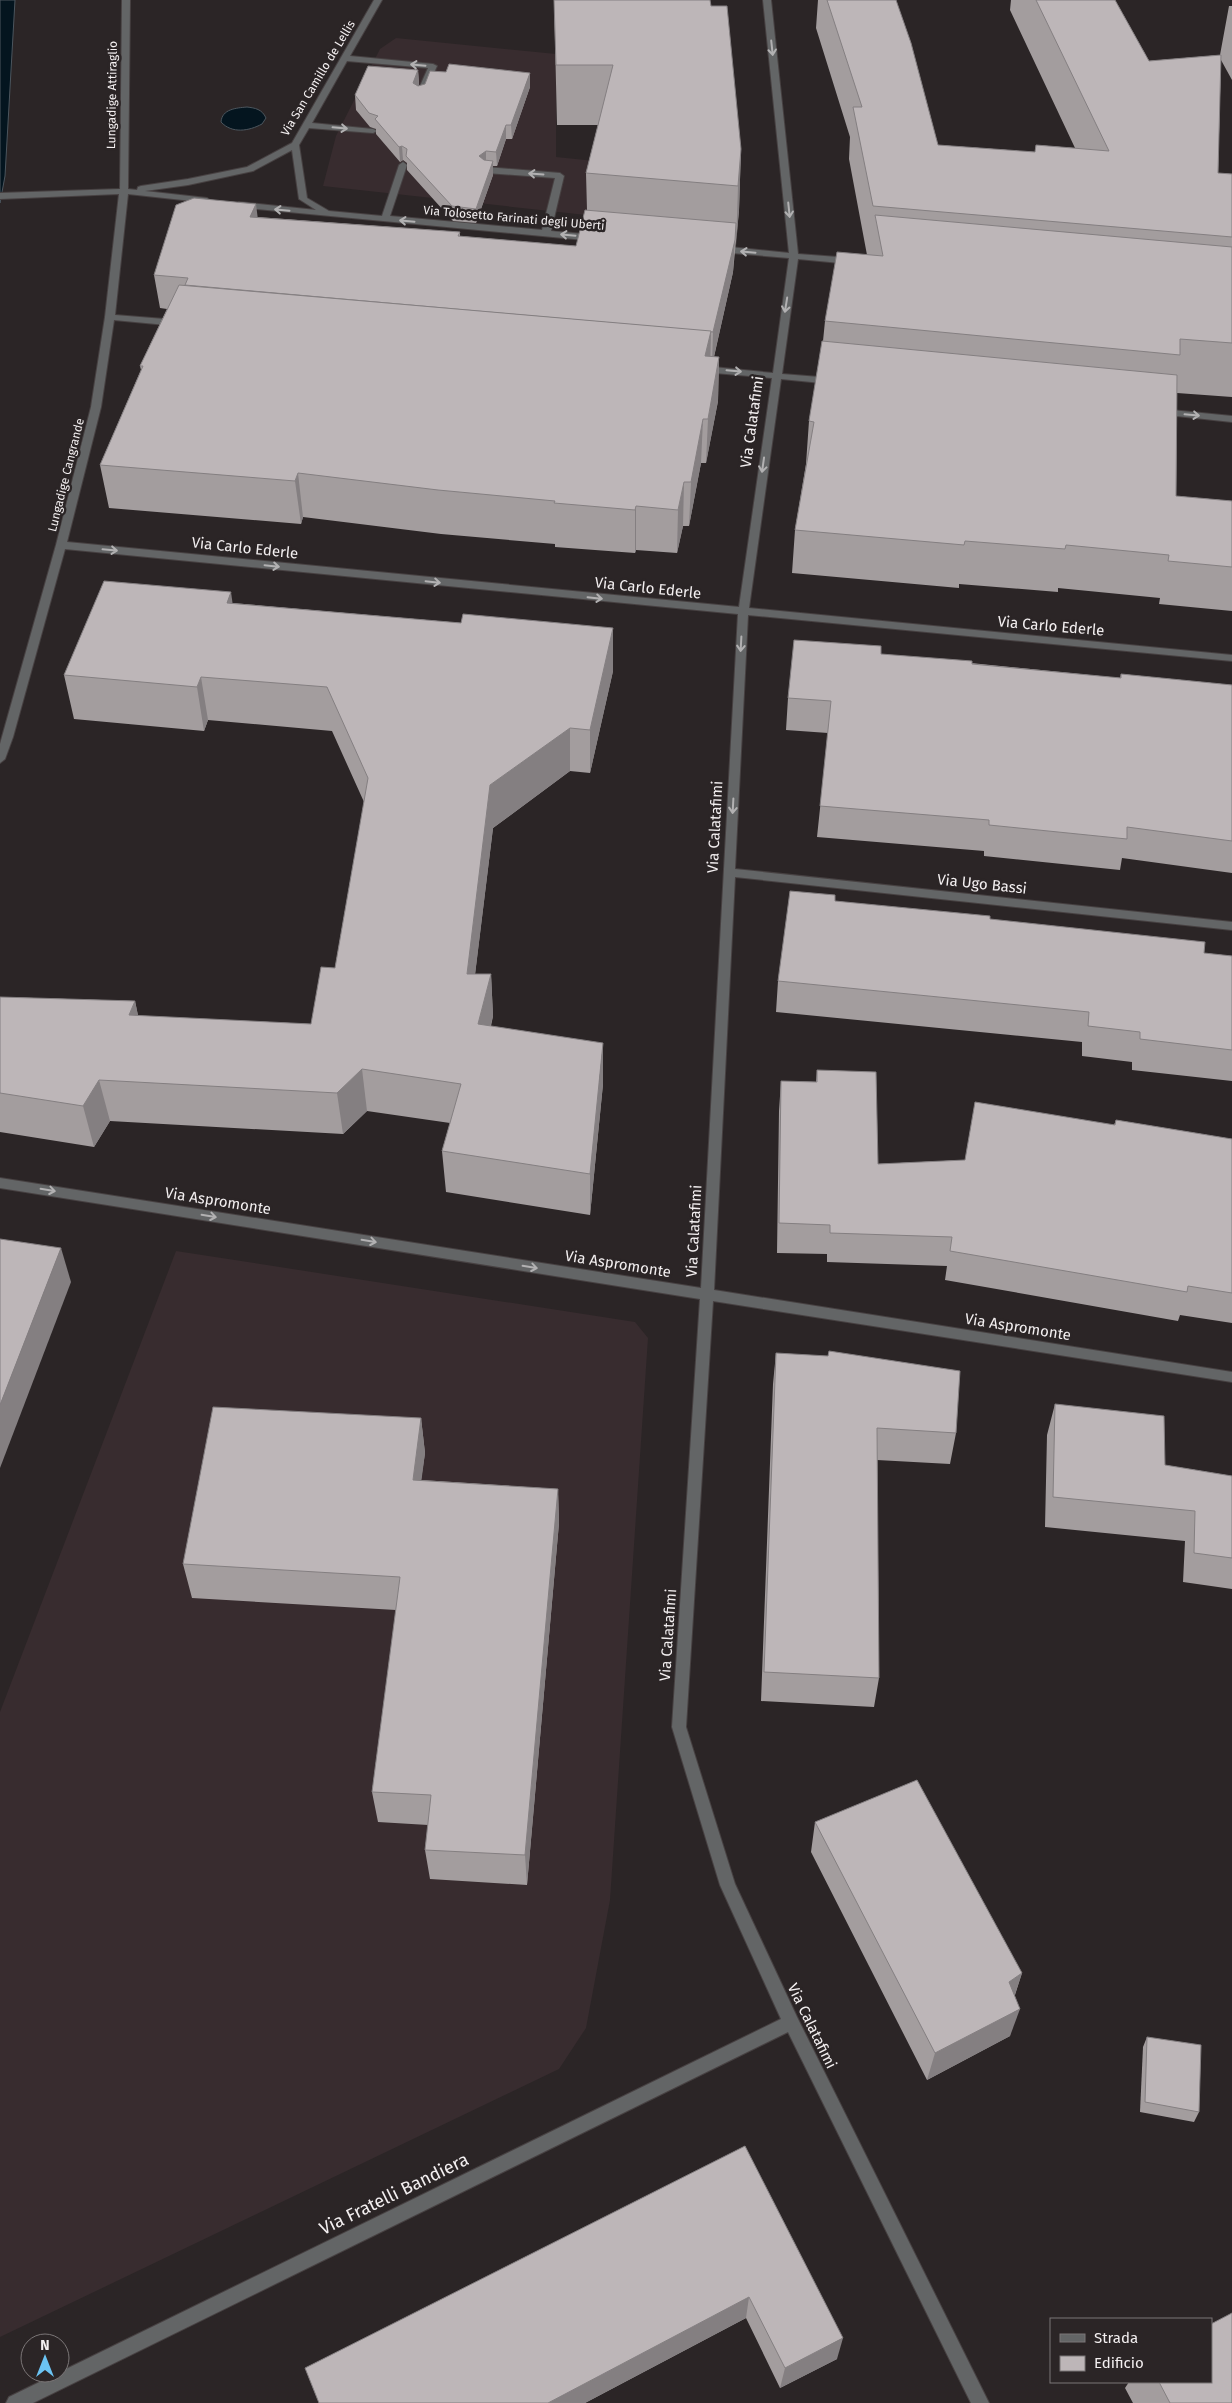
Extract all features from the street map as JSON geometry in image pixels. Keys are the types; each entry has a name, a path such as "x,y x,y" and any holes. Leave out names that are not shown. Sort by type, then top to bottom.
{"street":[{"name":"Lungadige Attiraglio","path":"124,191 126,0"},
{"name":"Via San Camillo de Lellis","path":"124,191 188,182 250,169 295,145 378,0"},
{"name":"Via Calatafimi","path":"767,0 794,256 775,375 743,612 707,1296 679,1727 728,1885 791,2022 980,2403"},
{"path":"345,58 433,66 420,97"},
{"path":"306,125 374,130"},
{"name":"Via Tolosetto Farinati degli Uberti","path":"295,145 303,199 331,214"},
{"path":"385,219 403,165"},
{"path":"486,170 560,176 546,233"},
{"name":"Via Tolosetto Farinati degli Uberti","path":"0,196 124,191 331,214 605,239"},
{"name":"Lungadige Cangrande","path":"0,759 8,737 61,545 96,407 110,317 124,191"},
{"path":"713,249 858,262"},
{"path":"110,317 186,323"},
{"path":"697,368 844,382"},
{"path":"1152,411 1232,419"},
{"name":"Via Carlo Ederle","path":"61,545 1232,658"},
{"name":"Via Ugo Bassi","path":"729,872 1232,926"},
{"name":"Via Aspromonte","path":"0,1183 707,1296 1232,1377"},
{"name":"Via Fratelli Bandiera","path":"15,2403 791,2022"}],"shaded area":[{"path":"396,38 556,54 556,157 595,161 586,215 323,186 336,136 380,49"},
{"path":"176,1251 635,1322 648,1338 610,1900 586,2028 559,2069 0,2337 0,1712"}],"water":[{"path":"0,0 15,0 5,176 0,203"},
{"path":"247,107 262,113 266,118 262,124 246,130 235,130 221,122 224,114 227,112"}],"building":[{"path":"554,0 710,0 711,6 727,6 741,149 738,186 586,173 613,65 556,65"},
{"path":"827,0 896,0 911,43 938,145 1035,152 1036,145 1109,151 1036,0 1115,0 1149,61 1221,55 1218,173 1232,174 1232,237 873,206 853,107 862,107"},
{"path":"449,64 530,73 511,125 506,125 496,152 486,151 479,156 484,160 493,161 476,209 452,206 406,156 407,149 402,146 399,147 375,119 378,116 369,113 355,95 368,66 418,70 413,83 418,86 425,84 430,71 446,72"},
{"path":"194,198 256,204 250,217 460,232 458,236 576,246 585,210 736,223 735,240 713,332 185,285 188,278 154,275 176,205"},
{"path":"875,215 1232,247 1232,343 1180,339 1180,355 825,321 837,252 883,256"},
{"path":"179,285 711,331 705,356 719,357 708,419 703,419 691,482 684,482 678,510 636,506 635,510 554,503 555,501 438,490 298,473 295,481 100,465 143,366 140,366"},
{"path":"822,341 1177,375 1176,496 1232,501 1232,567 1168,561 1169,555 1066,545 1065,549 965,541 964,545 795,530 814,422 809,421"},
{"path":"104,581 231,592 227,603 461,623 463,614 613,628 590,730 570,728 490,785 467,974 491,974 478,1024 603,1043 590,1174 442,1151 461,1084 362,1069 337,1093 99,1080 83,1106 0,1093 0,997 135,1001 129,1015 311,1024 321,967 335,968 368,778 327,687 201,677 197,687 64,675"},
{"path":"794,640 881,646 881,654 972,661 972,664 1121,678 1121,674 1232,685 1232,841 1127,827 1127,839 989,825 989,820 820,806 831,701 788,698"},
{"path":"790,891 835,895 835,901 990,916 990,919 1205,942 1204,953 1232,956 1232,1050 1140,1039 1140,1032 1088,1026 1089,1012 778,981"},
{"path":"817,1070 876,1072 878,1164 965,1160 975,1102 1115,1125 1116,1120 1232,1139 1232,1293 1188,1286 1187,1292 950,1251 952,1237 830,1233 830,1225 779,1223 781,1081 817,1082"},
{"path":"0,1239 61,1248 0,1405"},
{"path":"829,1351 960,1371 956,1433 877,1428 879,1678 764,1672 776,1353 828,1356"},
{"path":"1055,1404 1164,1416 1165,1465 1232,1476 1232,1558 1194,1553 1195,1511 1053,1497"},
{"path":"213,1407 421,1418 413,1480 558,1489 525,1855 425,1850 431,1795 372,1792 400,1577 183,1564"},
{"path":"917,1780 1022,1973 1009,1982 1020,2009 935,2053 815,1822"},
{"path":"1147,2037 1201,2045 1199,2112 1145,2102"},
{"path":"745,2146 843,2338 785,2368 749,2297 548,2403 319,2403 305,2368"},
{"path":"1232,2313 1232,2403 1170,2403 1160,2383 1212,2383 1212,2323"}]}
